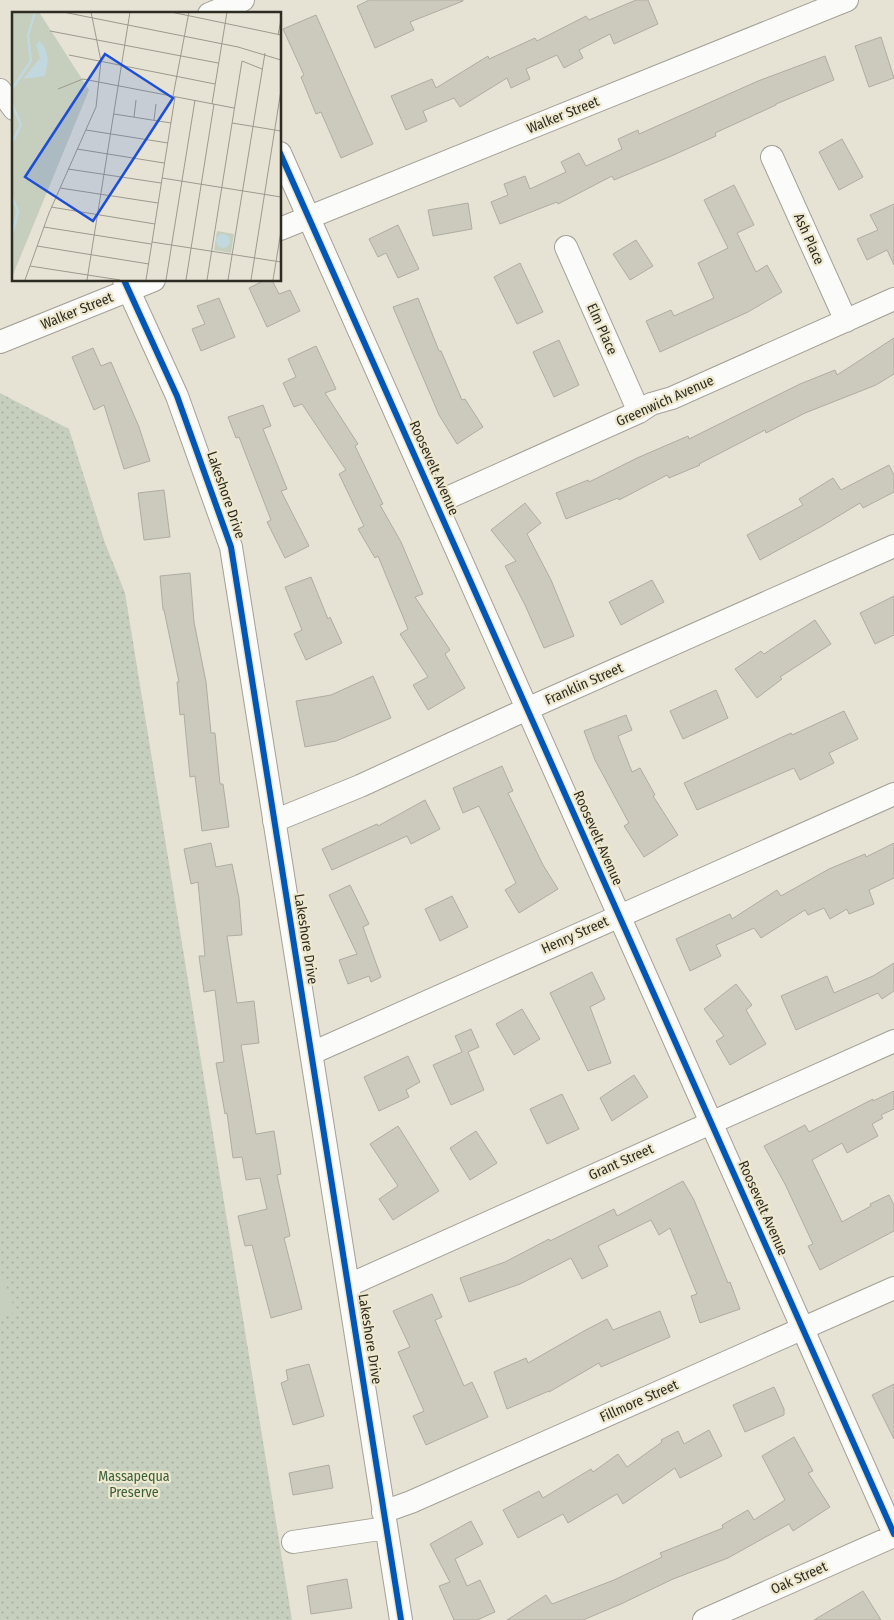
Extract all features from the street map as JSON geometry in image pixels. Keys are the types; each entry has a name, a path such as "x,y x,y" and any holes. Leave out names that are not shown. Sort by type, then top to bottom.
{"street":[{"path":"214,10 243,0"},
{"name":"Walker Street","path":"281,229 847,0"},
{"name":"Roosevelt Avenue","path":"281,155 894,1535"},
{"name":"Ash Place","path":"772,157 846,321"},
{"name":"Elm Place","path":"566,246 639,412"},
{"name":"Walker Street","path":"0,342 126,285 148,281"},
{"name":"Lakeshore Drive","path":"126,285 178,396 231,547 349,1285 400,1620"},
{"name":"Greenwich Avenue","path":"436,503 639,412 651,404 672,398 894,299"},
{"name":"Franklin Street","path":"274,822 360,786 527,709 894,546"},
{"name":"Henry Street","path":"312,1053 894,794"},
{"name":"Grant Street","path":"349,1285 894,1041"},
{"name":"Fillmore Street","path":"293,1542 385,1520 411,1502 894,1288"},
{"name":"Oak Street","path":"704,1620 894,1535"}],"green space":[{"name":"Massapequa Preserve","path":"0,393 69,429 105,543 125,593 292,1620 0,1620"},
{"path":"0,1269 16,1312 0,1318"}],"building":[{"path":"369,0 463,1 410,22 414,30 375,48 357,6"},
{"path":"636,0 648,0 658,24 614,44 610,34 579,50 583,58 564,68 557,55 526,69 530,79 511,88 507,78 460,107 454,98 423,111 427,121 406,130 391,96 432,79 436,88 488,56 489,59 535,38 537,41 586,16 589,20"},
{"path":"316,15 373,144 341,158 321,112 316,114 301,77 304,75 283,29"},
{"path":"881,37 894,78 869,87 855,46"},
{"path":"825,56 834,80 776,104 715,133 716,136 669,157 614,180 612,176 558,204 557,202 500,224 491,202 508,195 504,184 525,176 530,189 566,172 561,162 579,153 586,166 622,149 618,139 638,130 639,134 758,81"},
{"path":"842,139 863,177 839,190 819,152"},
{"path":"734,185 754,225 737,233 756,272 767,265 782,292 748,312 660,352 646,321 671,310 674,316 714,298 698,263 728,248 704,200"},
{"path":"468,203 472,229 433,236 428,210"},
{"path":"894,204 894,265 887,250 867,260 857,239 878,230 870,215"},
{"path":"398,225 419,269 398,278 386,253 378,257 369,239"},
{"path":"636,240 653,266 630,280 613,254"},
{"path":"520,263 543,312 517,324 494,277"},
{"path":"263,281 272,281 279,294 290,290 300,311 267,327 249,288"},
{"path":"219,298 235,337 201,351 192,329 205,324 197,306"},
{"path":"418,298 439,351 441,351 462,400 465,399 483,427 457,444 439,415 393,307"},
{"path":"894,338 894,374 876,385 805,413 766,433 765,430 700,465 669,478 667,475 619,500 618,498 566,519 556,493 588,480 589,482 637,458 688,436 689,439 800,384 835,370 837,375"},
{"path":"559,340 579,385 554,397 533,352"},
{"path":"316,346 336,389 325,393 358,444 355,446 383,504 380,505 401,542 423,594 415,597 450,650 445,654 465,688 428,710 413,685 428,677 400,634 408,629 378,556 375,558 358,529 364,526 339,474 346,470 302,404 294,407 283,383 296,377 288,359"},
{"path":"93,348 101,366 111,362 139,427 150,461 124,469 104,405 94,410 72,357"},
{"path":"263,405 271,426 263,429 287,489 281,491 309,546 285,558 267,522 271,520 239,437 236,438 228,417"},
{"path":"889,465 894,475 894,492 863,508 860,503 760,560 747,535 803,505 799,499 833,478 841,490"},
{"path":"164,490 170,537 144,540 138,493"},
{"path":"525,503 541,523 527,534 551,580 574,636 544,648 505,566 516,561 491,530"},
{"path":"190,573 194,622 206,682 211,733 215,733 220,784 223,784 229,827 202,831 195,776 190,777 184,714 180,715 177,682 179,682 163,610 160,576"},
{"path":"311,577 328,619 330,617 342,643 306,660 294,634 302,630 285,587"},
{"path":"652,580 664,602 621,625 609,602"},
{"path":"894,596 894,635 875,644 860,613"},
{"path":"815,620 831,644 780,677 782,679 757,698 735,669 761,651 764,654"},
{"path":"373,676 391,718 336,741 305,747 296,701 331,695"},
{"path":"716,690 728,718 683,739 670,711"},
{"path":"844,711 858,739 829,753 834,763 800,780 794,768 697,810 684,783 791,733 792,735"},
{"path":"626,715 632,730 618,736 632,772 640,768 655,795 653,796 678,835 644,857 624,826 629,823 595,760 584,731"},
{"path":"502,766 513,791 508,793 543,865 558,889 519,913 505,890 516,883 479,806 463,813 453,788"},
{"path":"425,800 440,829 411,844 407,836 332,870 322,849 377,824 378,826"},
{"path":"211,843 216,867 232,864 239,898 242,935 227,936 237,1003 254,1001 259,1043 241,1045 256,1134 274,1131 281,1174 277,1175 290,1236 284,1238 302,1309 271,1318 252,1245 245,1246 238,1216 267,1209 260,1178 246,1180 242,1157 233,1158 227,1113 225,1114 216,1063 224,1062 215,990 204,992 199,956 205,956 198,882 191,884 184,849"},
{"path":"894,843 894,878 869,890 874,904 849,914 847,909 830,919 824,908 808,915 805,910 761,938 754,928 716,945 721,956 690,971 676,939 730,914 732,919 777,890 781,896 829,869 865,854 866,857"},
{"path":"350,885 369,924 363,927 381,977 371,982 369,976 348,984 339,960 357,954 329,895"},
{"path":"452,896 468,927 440,941 425,909"},
{"path":"894,963 894,991 882,999 878,993 796,1030 781,996 827,976 834,993 873,976"},
{"path":"592,972 605,999 590,1007 611,1063 588,1071 550,993"},
{"path":"736,984 752,1005 746,1010 766,1044 730,1065 716,1041 724,1036 704,1009"},
{"path":"522,1009 540,1039 514,1055 496,1024"},
{"path":"471,1029 479,1047 468,1052 484,1090 451,1105 433,1065 462,1052 455,1036"},
{"path":"408,1056 420,1082 406,1090 409,1097 379,1111 364,1077"},
{"path":"634,1075 648,1097 612,1121 600,1098"},
{"path":"894,1091 894,1109 881,1115 883,1118 872,1124 878,1136 847,1153 842,1143 812,1160 842,1222 871,1206 870,1204 889,1195 894,1205 894,1231 820,1270 808,1246 813,1244 785,1184 764,1146 805,1125 809,1132 873,1099 873,1101"},
{"path":"562,1094 579,1129 547,1144 530,1109"},
{"path":"398,1126 439,1191 393,1220 379,1199 398,1186 370,1144"},
{"path":"476,1131 497,1163 470,1180 450,1148"},
{"path":"683,1181 694,1200 740,1309 700,1323 691,1296 697,1294 670,1228 659,1235 651,1220 598,1246 608,1266 582,1279 571,1258 520,1284 469,1302 460,1278 505,1262 614,1209 617,1216"},
{"path":"432,1294 442,1317 435,1320 464,1386 472,1382 488,1417 426,1445 413,1416 424,1411 398,1352 410,1347 393,1311"},
{"path":"660,1311 670,1337 601,1367 599,1363 549,1392 507,1409 494,1372 526,1358 528,1363 607,1319 613,1330"},
{"path":"309,1364 324,1416 293,1425 281,1383 288,1380 286,1370"},
{"path":"894,1384 894,1439 872,1395"},
{"path":"774,1387 784,1409 784,1415 745,1432 733,1405"},
{"path":"709,1430 722,1456 680,1478 675,1468 623,1504 617,1494 568,1523 563,1514 518,1538 503,1510 539,1491 543,1498 591,1469 593,1472 618,1454 627,1467 662,1442 661,1440 678,1431 684,1444"},
{"path":"794,1437 813,1471 808,1473 830,1507 793,1531 789,1524 728,1558 673,1579 583,1620 507,1620 546,1595 552,1604 614,1580 662,1557 660,1553 723,1528 722,1525 748,1510 754,1520 785,1500 762,1456"},
{"path":"329,1465 333,1488 293,1495 289,1473"},
{"path":"471,1521 483,1544 455,1559 467,1586 480,1580 495,1612 477,1620 454,1620 439,1586 450,1582 430,1544"},
{"path":"347,1579 352,1608 311,1614 307,1586"},
{"path":"863,1591 881,1620 814,1620"}],"cycle path":[{"path":"281,155 894,1534"},
{"path":"124,281 177,396 231,547 401,1620"}]}
